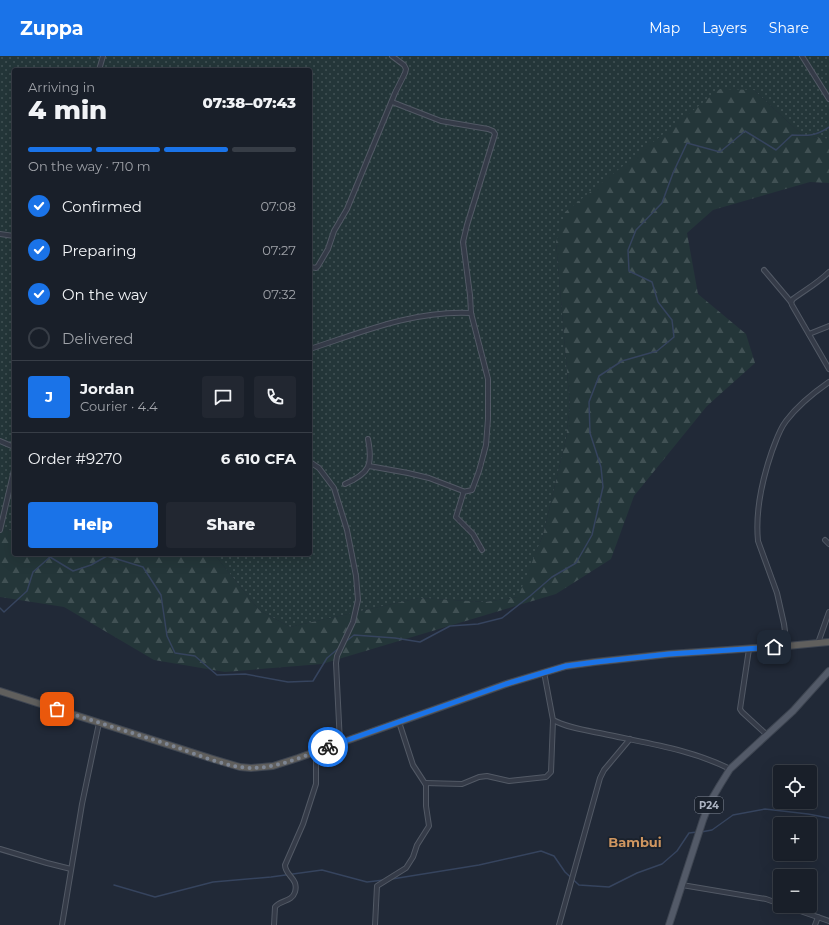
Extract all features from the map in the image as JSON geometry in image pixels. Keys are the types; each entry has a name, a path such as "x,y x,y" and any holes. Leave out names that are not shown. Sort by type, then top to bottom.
{"highway":[{"path":"0,690 213,759 240,767 251,768 273,766 506,684 566,666 669,654 829,642"}],"main road":[{"name":"P24","path":"669,925 710,802 730,769 793,711 829,671"}],"street":[{"path":"100,68 103,56"},
{"path":"312,267 316,268 318,266 328,248 334,231 347,209 405,73 406,69 404,65 392,56"},
{"path":"802,56 829,99"},
{"path":"369,466 429,478 464,492 472,490 486,445 488,419 488,379 471,313 463,242 495,134 493,131 488,129 441,120 392,102"},
{"path":"0,234 12,236"},
{"path":"764,270 791,302 829,369"},
{"path":"791,302 812,284 821,280 829,272"},
{"path":"312,348 412,317 471,313"},
{"path":"810,334 829,326"},
{"path":"787,646 777,593 758,541 762,481 778,435 785,422 796,408 829,382"},
{"path":"345,484 359,478 369,466 370,451 368,439"},
{"path":"0,441 12,446"},
{"path":"312,463 319,468 334,488 347,530 356,576 358,600 353,622 337,656 336,663 340,742"},
{"path":"0,530 12,479"},
{"path":"464,492 456,517 473,534 482,550"},
{"path":"825,540 829,544"},
{"path":"818,643 829,612"},
{"path":"749,649 740,709 767,735"},
{"path":"425,782 462,784 479,777 487,776 509,781 546,777 550,775 553,720 551,716 544,672"},
{"path":"553,720 560,724 676,749 712,760 730,769"},
{"path":"375,925 377,886 406,868 413,857 417,845 429,826 425,782 413,765 399,722"},
{"path":"62,925 82,804 99,723"},
{"path":"559,925 600,778 604,770 630,739"},
{"path":"274,925 276,904 289,899 295,893 296,884 293,877 286,872 285,866 303,824 316,784 316,751"},
{"path":"0,849 71,869"},
{"path":"682,885 766,899 773,902"},
{"path":"805,913 829,921"},
{"path":"815,925 818,918"}],"green space":[{"path":"0,56 829,56 829,139 803,136 754,90 556,242 570,406 566,439 543,535 519,597 485,602 419,598 290,627 259,610 216,556 312,556 312,68 12,68 12,531 0,529"},
{"path":"720,89 754,90 803,136 829,139 829,183 810,182 713,210 687,233 698,294 746,334 755,363 707,406 634,496 611,559 556,594 322,664 225,672 154,660 64,607 0,597 0,529 12,531 12,556 216,556 259,610 290,627 419,598 485,602 518,597 543,535 566,439 570,406 556,242 565,212"}],"waterway":[{"path":"344,643 354,635 395,638 420,642 450,626 478,624 502,618 552,577 576,563 592,535 603,487 601,467 590,433 589,402 599,376 622,361 657,351 674,337 672,320 658,302 652,282 629,271 628,250 636,230 662,203 673,173 687,143 720,152 745,131 776,150 792,135 812,135 829,127"},
{"path":"0,608 4,612 27,591 33,572 50,557 73,571 91,565 107,556 143,567 161,595 167,636 175,653 195,656 217,675 245,674 288,682 313,681 327,658 339,648"},
{"path":"701,832 712,830 733,815 765,809 829,818"},
{"path":"392,879 479,865 541,851 554,856 565,872 579,885 609,887 637,873 662,864 677,851 689,833 697,832"},
{"path":"114,885 155,897 213,882 271,877 322,870 367,882 384,880"}],"way so far":[{"path":"57,709 240,767 263,768 273,766 328,747"}],"district":[{"name":"Bambui","path":"635,842"}],"route":[{"path":"328,747 506,684 566,666 669,654 774,647"}]}
